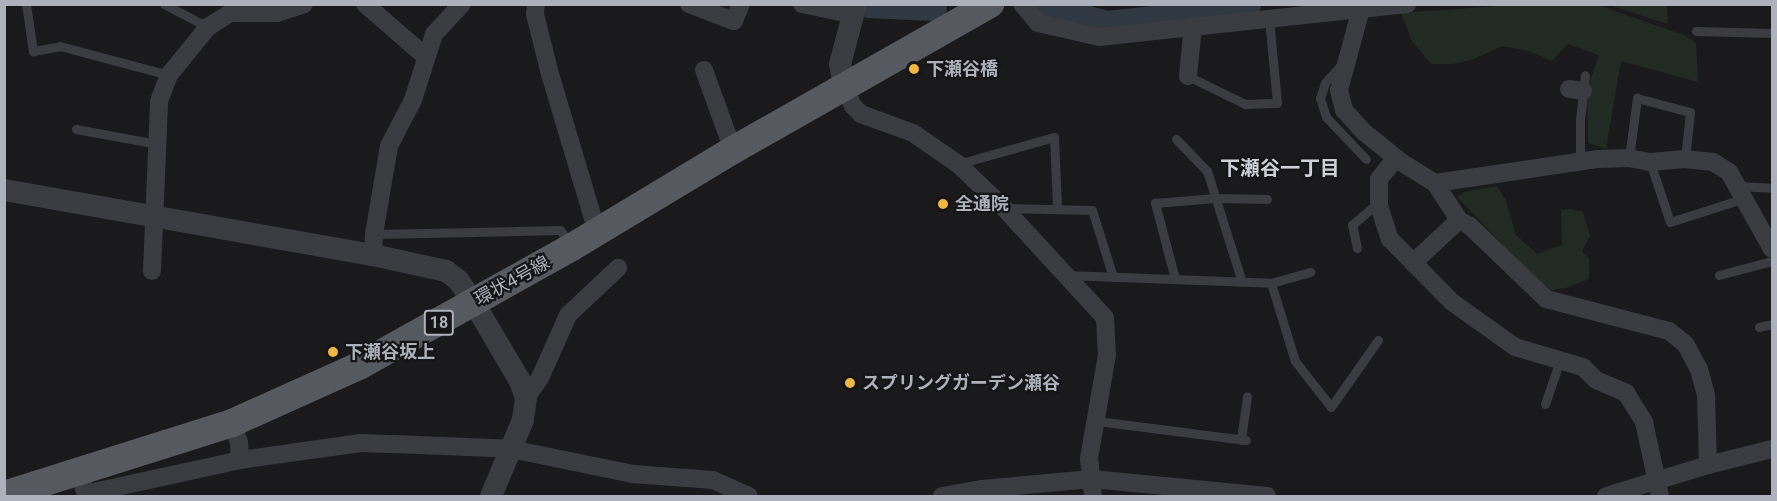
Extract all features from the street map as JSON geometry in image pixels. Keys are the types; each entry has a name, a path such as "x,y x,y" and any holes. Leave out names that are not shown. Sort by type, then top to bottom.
{"main road":[{"name":"環状4号線","path":"4,495 232,423 359,366 572,247 733,150 978,11"}],"street":[{"path":"152,271 159,101 169,75 208,27 231,9 277,13 304,4"},
{"path":"365,4 426,57"},
{"path":"373,245 389,146 413,100 434,34 462,4"},
{"path":"536,4 550,74 597,232"},
{"path":"689,4 734,21 741,4"},
{"path":"802,4 856,10 840,64 844,88 853,106 861,114 913,133 958,164 1004,207 1105,318 1107,355 1089,458 1093,488"},
{"path":"1022,4 1038,24 1099,37 1130,36 1268,11 1361,9 1407,4"},
{"path":"1361,9 1339,90 1344,110 1365,132 1396,158 1435,183 1459,219 1470,225 1546,299 1669,331 1686,345 1699,369 1706,395 1708,465"},
{"path":"1188,76 1193,26"},
{"path":"704,70 733,150"},
{"path":"1396,158 1379,179 1378,202 1390,239 1452,302 1515,347 1583,367 1596,380 1626,393 1635,404 1644,422 1659,489"},
{"path":"1435,183 1580,162 1629,158 1650,162 1685,159 1713,162 1729,172 1773,249"},
{"path":"4,190 155,216 373,245 446,271 458,280 474,303 520,381 526,398 523,420 491,496"},
{"path":"1413,263 1459,219"},
{"path":"526,398 540,378 568,315 618,268"},
{"path":"232,423 239,442 240,460"},
{"path":"79,471 84,489 89,493 240,460 361,443 511,449 633,474 713,480 749,496"},
{"path":"1606,496 1659,489 1708,465 1773,449"},
{"path":"942,496 1093,488 1267,496"}],"lane":[{"path":"26,4 33,51 60,46 169,75"},
{"path":"164,4 208,27"},
{"path":"1188,76 1245,104 1277,103 1268,11"},
{"path":"1696,30 1773,33"},
{"path":"1347,58 1325,83 1320,98 1326,117 1366,159"},
{"path":"1579,85 1580,162"},
{"path":"1629,158 1637,98 1690,112 1685,159"},
{"path":"76,129 157,144"},
{"path":"958,164 1054,136 1057,207"},
{"path":"1176,139 1207,171 1242,282"},
{"path":"1650,162 1670,222 1741,192 1773,188"},
{"path":"1175,279 1155,203 1215,198 1268,199"},
{"path":"1357,248 1352,225 1378,202"},
{"path":"1004,207 1057,207 1092,210 1113,277"},
{"path":"373,245 560,230 572,247"},
{"path":"1719,275 1773,261"},
{"path":"1065,275 1270,283 1310,272"},
{"path":"1270,283 1294,361 1331,407 1378,340"},
{"path":"1759,327 1773,324"},
{"path":"1545,404 1560,360"},
{"path":"1097,421 1244,440 1247,396"}],"shaded area":[{"path":"1513,5 1598,5 1686,36 1696,43 1698,82 1621,61 1606,149 1588,143 1587,90 1599,55 1568,44 1552,61 1528,51 1502,46 1474,59 1453,64 1431,64 1412,41 1401,13"},
{"path":"1609,5 1667,6 1668,24"},
{"path":"1497,186 1506,201 1516,235 1537,254 1562,245 1561,210 1571,209 1583,212 1590,236 1582,251 1589,258 1589,279 1566,288 1548,291 1457,197 1464,192"}],"waterway":[{"path":"868,4 933,7"},
{"path":"1043,7 1107,24 1209,13 1247,4"}],"place":[{"name":"下瀬谷橋","path":"914,69"},
{"name":"全通院","path":"943,204"},
{"name":"下瀬谷坂上","path":"333,352"},
{"name":"スプリングガーデン瀬谷","path":"850,383"}],"district":[{"name":"下瀬谷一丁目","path":"1280,168"}]}
